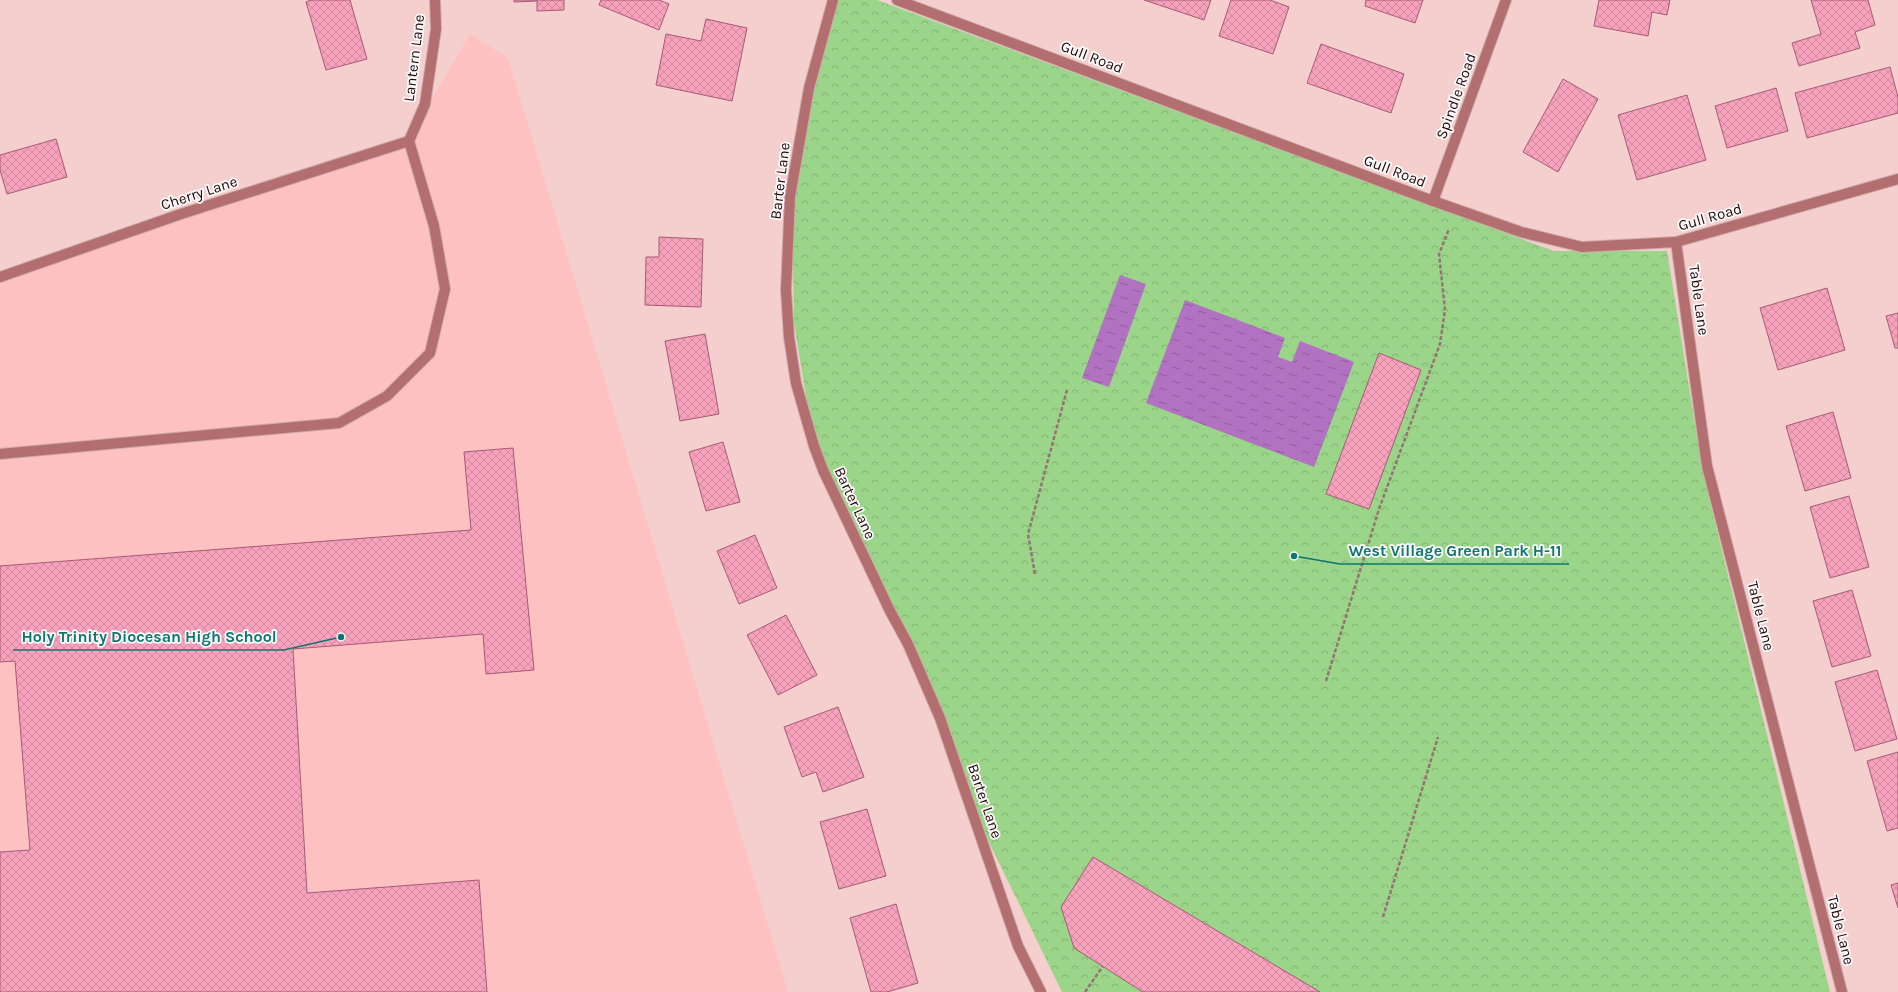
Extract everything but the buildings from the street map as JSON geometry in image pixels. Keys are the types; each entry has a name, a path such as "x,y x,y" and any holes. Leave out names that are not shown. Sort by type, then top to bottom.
{"street":[{"name":"Lantern Lane","path":"409,141 425,104 436,29 435,0"},
{"name":"Barter Lane","path":"833,0 809,88 790,197 786,290 789,337 796,383 814,446 823,470 890,611 908,644 940,718 1018,946 1041,992"},
{"name":"Gull Road","path":"897,0 1457,210 1521,232 1582,247 1676,242 1898,179"},
{"name":"Spindle Road","path":"1433,201 1506,0"},
{"name":"Cherry Lane","path":"0,278 181,214 409,141"},
{"path":"0,454 339,423 387,396 430,353 445,289 434,226 409,141"},
{"name":"Table Lane","path":"1676,242 1707,466 1842,992"}],"path":[{"path":"1326,681 1379,509 1440,344 1445,310 1439,254 1457,210"},
{"path":"1035,574 1028,534 1067,390"},
{"path":"1383,917 1438,737"},
{"path":"1085,992 1103,966"}],"shaded area":[{"path":"470,34 508,58 788,992 0,992 0,283 409,138"}],"green space":[{"path":"835,0 877,0 1554,251 1667,251 1703,473 1830,992 1062,992 966,795 940,718 814,446 794,323 792,201 806,102"}],"water":[{"path":"1120,275 1146,284 1109,387 1082,378"},
{"path":"1185,300 1285,338 1278,357 1292,362 1300,341 1354,362 1314,467 1146,403"}],"place":[{"name":"West Village Green Park H-11","path":"1294,556"},
{"name":"Holy Trinity Diocesan High School","path":"341,637"}]}
